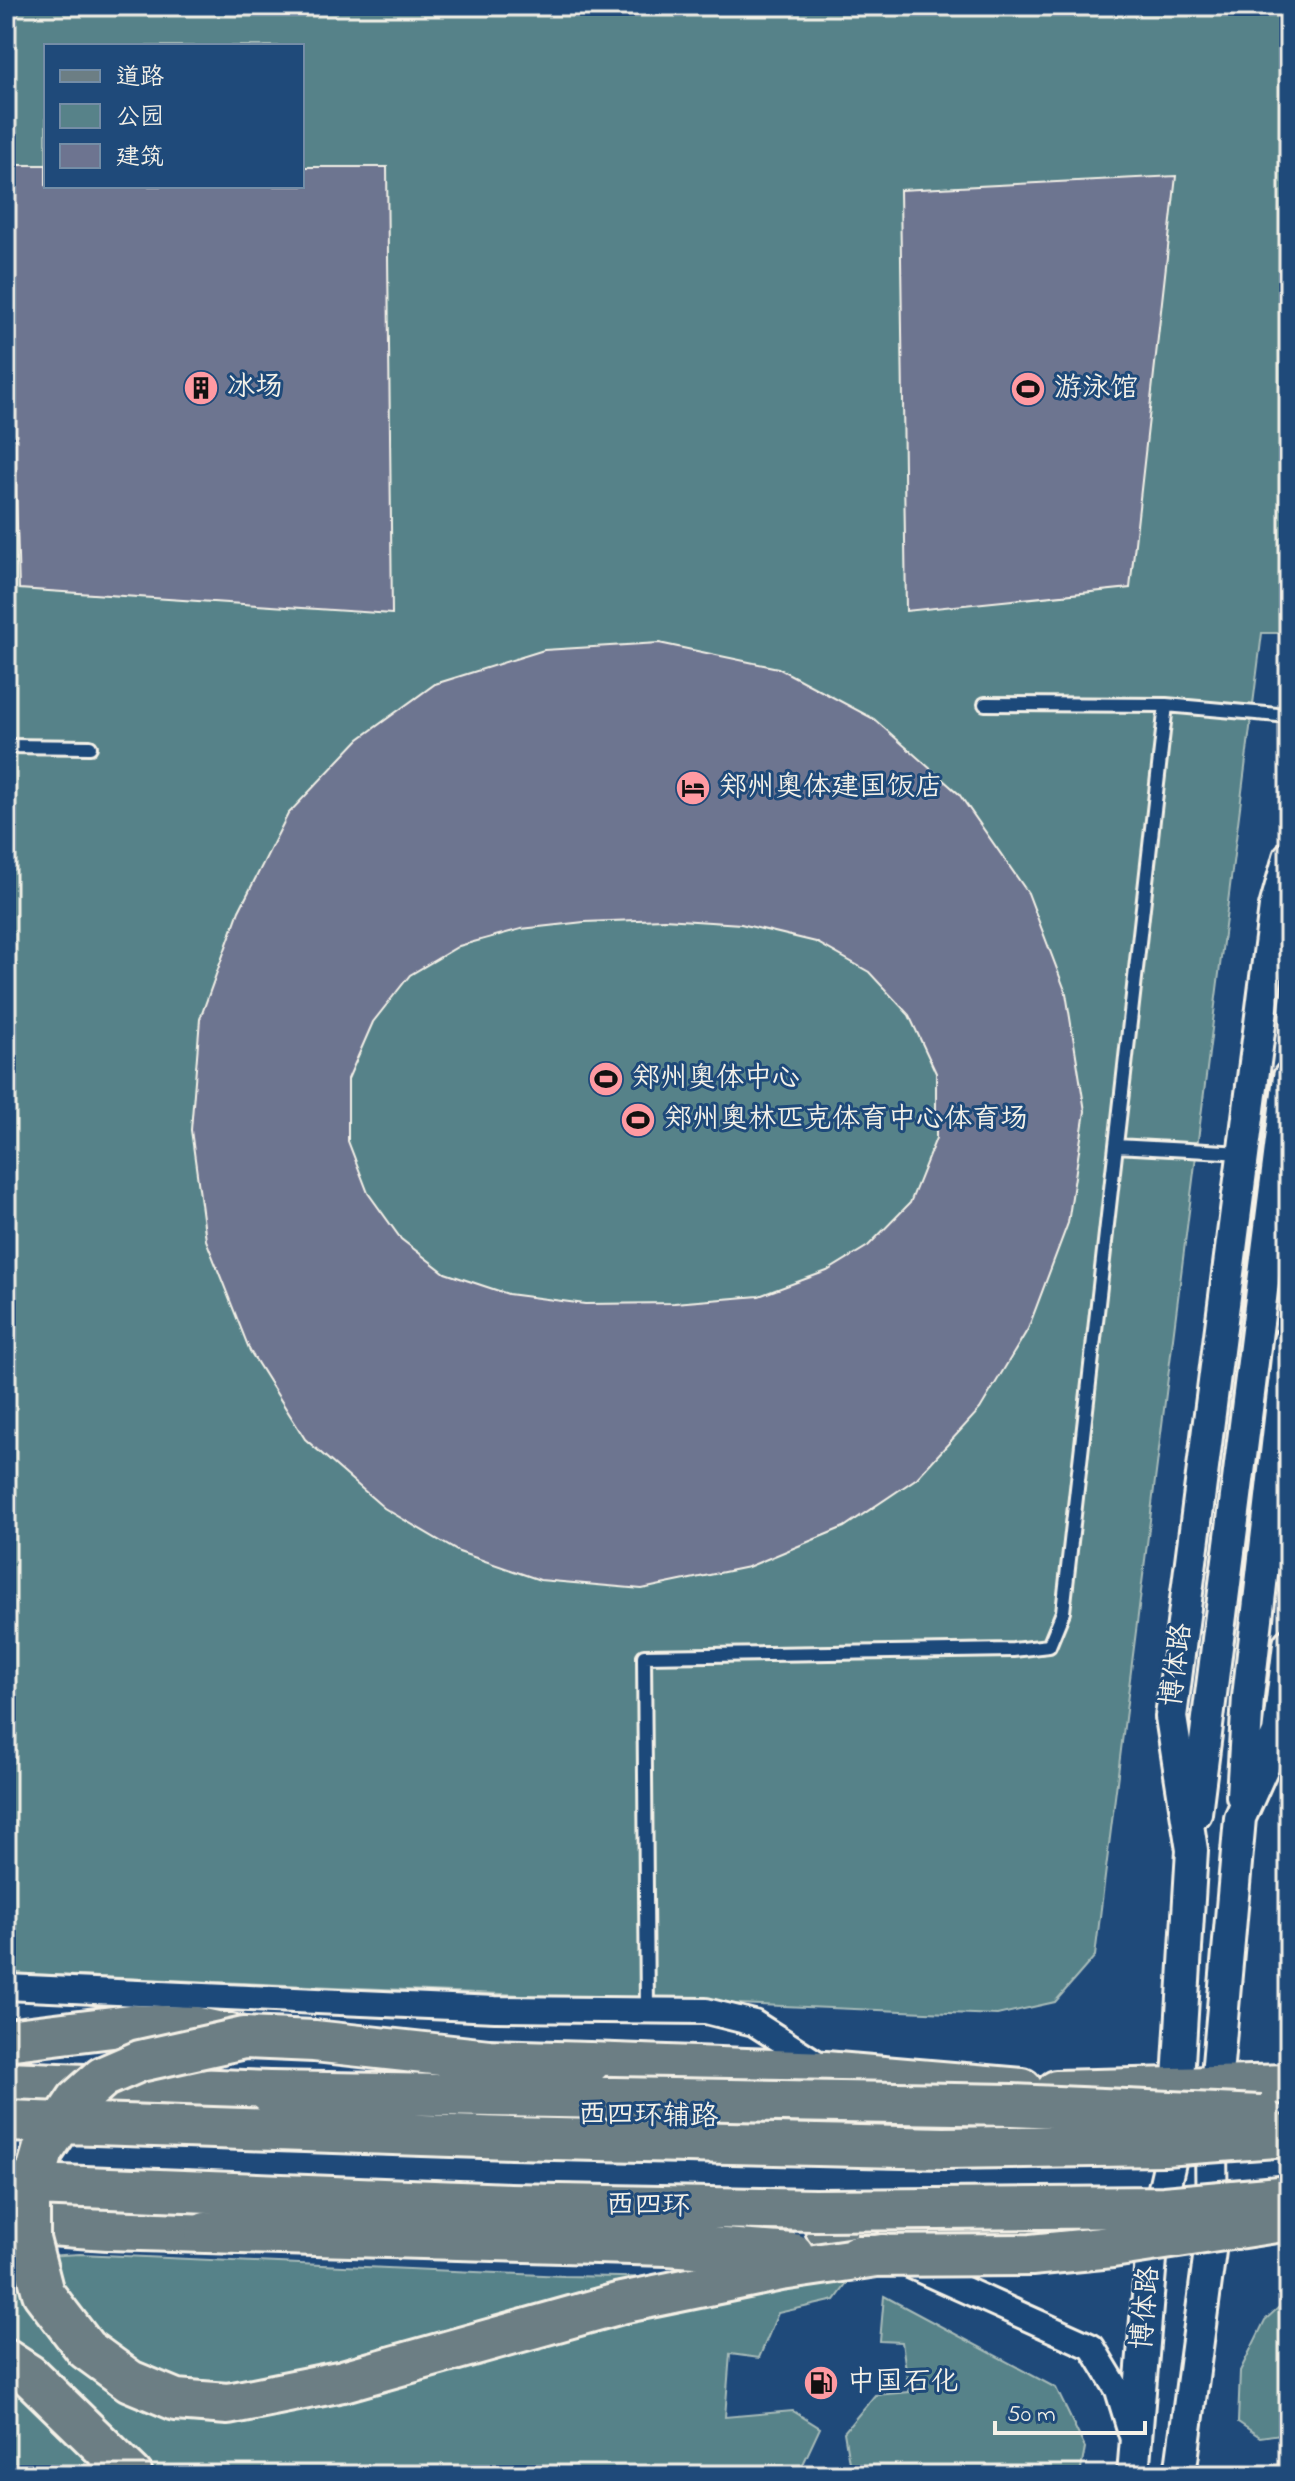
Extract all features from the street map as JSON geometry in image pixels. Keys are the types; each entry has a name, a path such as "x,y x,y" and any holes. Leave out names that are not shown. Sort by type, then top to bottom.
{"highway":[{"path":"6,2040 129,2025 194,2027 244,2038 314,2041 489,2060 832,2072 1042,2091"},
{"path":"244,2038 140,2061 103,2077 77,2100 43,2151 29,2200 29,2239 43,2293 86,2349 130,2381 176,2400 228,2404 343,2381 621,2303 781,2270 883,2255"},
{"path":"6,2082 269,2092 1012,2105 1289,2117"},
{"path":"6,2121 511,2138 944,2148 1192,2143 1289,2136"},
{"name":"西四环","path":"6,2184 509,2204 815,2210 1164,2207 1289,2196"},
{"path":"6,2222 108,2229 651,2244 825,2256 1031,2255 1112,2247 1289,2220"},
{"path":"6,2360 29,2375 132,2475"}],"main road":[{"name":"西四环辅路","path":"6,2104 751,2119 954,2093 1289,2084"},
{"path":"6,2209 825,2229 1212,2236 1289,2234"}],"street":[{"name":"博体路","path":"1180,2475 1212,2236 1178,2087 1192,1850 1171,1717 1275,907 1289,857"},
{"path":"1192,1850 1289,1077"},
{"path":"1240,1818 1248,1697 1289,1341"},
{"name":"博体路","path":"1136,2468 1153,2235 1216,2086 1240,1818 1278,1733 1289,1644"},
{"path":"6,1987 495,2009 706,2011 754,2023 832,2072"},
{"path":"825,2229 1092,2347 1118,2390 1136,2468"}],"lane":[{"path":"985,704 1166,705 1289,716"},
{"path":"647,2011 644,1656 1013,1650 1049,1646 1063,1612 1166,705"},
{"path":"6,746 90,747"},
{"path":"1116,1146 1243,1153"}],"green space":[{"name":"郑州奥体中心","path":"6,6 1289,6 1289,518 1280,633 1262,633 1095,1956 1055,2002 997,2015 6,1973"},
{"path":"80,2254 564,2276 849,2281 835,2300 778,2313 759,2358 730,2354 725,2417 793,2411 820,2428 798,2475 6,2475 6,2262 9,2258"},
{"path":"884,2296 1056,2388 1085,2448 1080,2475 851,2475 844,2432 875,2395 909,2392 902,2342 880,2341"},
{"path":"1289,2298 1289,2433 1260,2437 1238,2422 1240,2371 1265,2320"}],"building":[{"name":"冰场","path":"6,165 44,165 44,188 304,188 304,167 387,167 392,614 19,589"},
{"name":"游泳馆","path":"1176,176 1130,588 906,611 900,190"},
{"name":"郑州奥林匹克体育中心体育场","path":"659,643 778,668 874,719 959,794 1028,893 1066,993 1085,1111 1068,1223 1028,1329 980,1409 917,1478 844,1527 748,1567 642,1589 540,1580 459,1552 384,1508 305,1439 250,1351 206,1240 191,1130 200,1019 239,911 288,814 359,739 435,684 544,650","holes":["664,919 741,924 816,942 869,972 909,1015 936,1073 936,1138 910,1203 868,1246 827,1271 759,1296 674,1303 585,1304 508,1294 445,1273 401,1239 368,1193 348,1141 348,1079 373,1022 410,975 459,946 521,929 584,922"]}],"place":[{"name":"冰场","path":"201,388"},
{"name":"游泳馆","path":"1028,389"},
{"name":"郑州奥体建国饭店","path":"693,788"},
{"name":"郑州奥体中心","path":"606,1079"},
{"name":"郑州奥林匹克体育中心体育场","path":"638,1120"},
{"name":"中国石化","path":"821,2383"}]}
